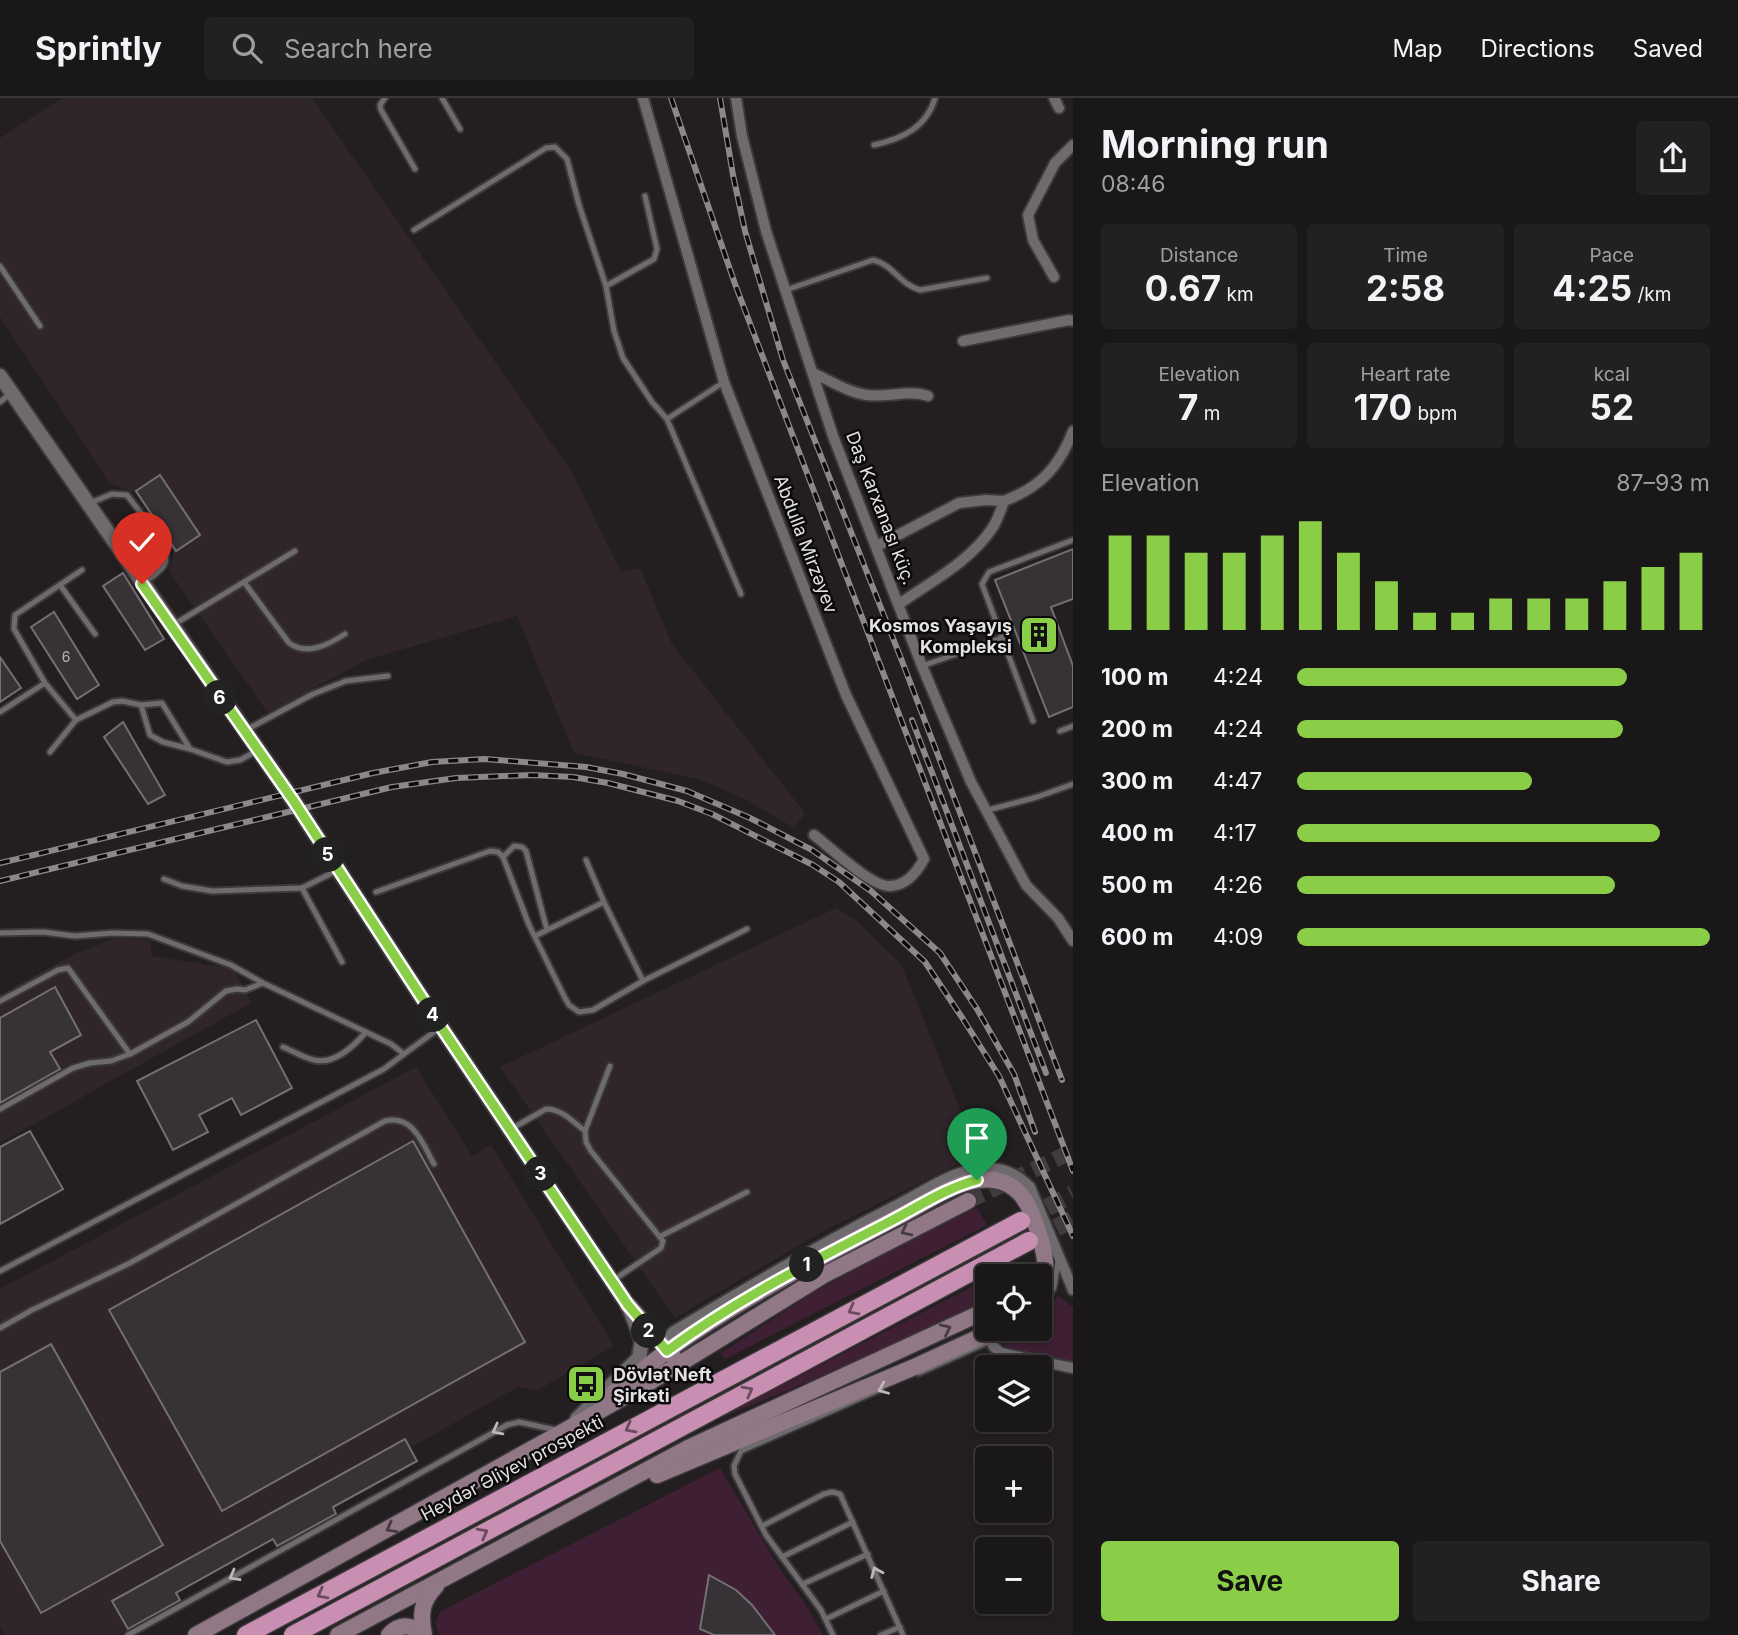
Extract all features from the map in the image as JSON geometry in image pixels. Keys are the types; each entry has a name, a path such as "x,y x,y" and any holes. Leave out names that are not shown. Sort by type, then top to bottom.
{"highway":[{"name":"Heydər Əliyev prospekti","path":"246,1635 1021,1220"},
{"path":"293,1635 1029,1241"}],"main road":[{"path":"564,1431 706,1324 813,1261 952,1189 977,1180 1000,1181 1012,1186 1026,1199 1045,1254 1045,1264"},
{"path":"196,1635 564,1431 824,1275 968,1201"},
{"path":"628,1305 667,1351 679,1358 706,1347"},
{"path":"338,1635 688,1448 975,1316"},
{"path":"574,1510 977,1341"},
{"path":"424,1635 423,1606 442,1579"},
{"path":"389,1635 403,1626 416,1629 424,1635"},
{"path":"349,1635 366,1635"}],"street":[{"name":"Abdulla Mirzəyev","path":"643,98 724,382 846,695 924,859 917,873 890,887 874,882 814,835"},
{"name":"Daş Karxanası küç.","path":"736,98 742,136 766,231 834,436 922,666 971,782 1026,885 1058,918 1073,941"},
{"path":"1054,277 1033,240 1028,215 1055,163 1073,145"},
{"path":"963,341 1073,321"},
{"path":"814,373 857,393 909,393 928,396"},
{"path":"0,376 6,398 87,504 244,731 628,1305 642,1340 639,1358 564,1431"},
{"path":"877,546 959,503 1004,501 1025,494 1046,478 1061,457 1073,431"},
{"path":"900,604 959,564 994,526 1004,501"},
{"path":"667,1351 667,1338 674,1331 832,1239 955,1176 972,1170 1002,1169 1025,1181 1035,1195 1073,1290"},
{"path":"994,1341 997,1350 1006,1354 1073,1368"}],"lane":[{"path":"386,98 380,105 381,110 415,169"},
{"path":"442,98 460,129"},
{"path":"874,145 900,139 931,113 935,98"},
{"path":"414,230 546,148 555,147 567,159 606,286 614,331 623,358 652,402 667,419 741,594"},
{"path":"606,286 654,260 657,249 645,196"},
{"path":"786,290 873,260 884,262 909,287 920,290 987,278"},
{"path":"0,266 40,326"},
{"path":"667,419 724,382"},
{"path":"87,504 112,494 127,495 163,546 166,560 163,567 142,584"},
{"path":"1033,720 982,584 989,572 1073,540"},
{"path":"171,626 295,551"},
{"path":"76,720 45,683 14,629 13,621 15,615 82,570"},
{"path":"244,582 295,648 326,646 345,634"},
{"path":"60,585 94,634"},
{"path":"922,666 1002,638"},
{"path":"244,731 313,694 346,681 388,676"},
{"path":"0,712 45,683"},
{"path":"50,752 76,720 114,702 122,701 141,705 158,702 166,706 190,749"},
{"path":"141,705 150,735 163,742 227,762 240,760 257,751"},
{"path":"1060,731 1073,726"},
{"path":"988,810 1073,784"},
{"path":"503,857 514,846 522,847 526,851 547,930"},
{"path":"376,892 490,851 498,852 503,857 535,936 565,998 575,1011 583,1012 593,1010 643,981 747,929"},
{"path":"586,860 643,981"},
{"path":"164,879 182,886 212,891 302,888 338,870"},
{"path":"302,888 342,962"},
{"path":"535,936 604,902"},
{"path":"0,933 43,932 75,936 148,934 217,959 366,1032 404,1054"},
{"path":"0,1002 58,970 68,968 130,1054"},
{"path":"0,1109 73,1068 111,1061 130,1054 188,1022 226,991 245,990 263,983"},
{"path":"0,1271 384,1069 441,1027"},
{"path":"283,1046 316,1061 324,1060 348,1051 366,1032"},
{"path":"610,1066 585,1132 586,1142 663,1241 661,1248 612,1281"},
{"path":"511,1129 546,1109 551,1109 585,1132"},
{"path":"0,1328 130,1263 385,1122 404,1121 413,1127 434,1164"},
{"path":"661,1236 747,1192"},
{"path":"1052,1293 1058,1265 1055,1245"},
{"path":"897,1382 980,1341"},
{"path":"833,1635 803,1584 762,1527 735,1474 734,1466 741,1451 885,1388"},
{"path":"128,1635 507,1425 519,1422 564,1431"},
{"path":"762,1527 832,1492 840,1494 903,1635"},
{"path":"782,1557 853,1522"},
{"path":"803,1584 868,1554"},
{"path":"825,1619 884,1591"},
{"path":"881,1635 900,1627"}],"shaded area":[{"path":"62,98 312,98 571,471 621,572 640,568 672,644 805,813 794,828 747,800 698,779 574,753 517,616 366,660 268,713 169,571 174,552 134,492 110,483 0,317 0,138"},
{"path":"836,908 857,921 901,964 978,1154 825,1230 675,1318 500,1067"},
{"path":"116,938 150,940 152,956 234,969 251,1003 0,1143 0,995 72,955"},
{"path":"416,1067 472,1156 491,1145 614,1346 536,1391 518,1387 410,1448 405,1440 112,1601 128,1630 117,1635 4,1635 0,1627 0,1289"},
{"path":"977,1208 987,1225 725,1359 721,1353 816,1291"},
{"path":"975,1285 975,1307 885,1350 708,1423"},
{"path":"1058,1296 1073,1307 1073,1361 1005,1348 1006,1341 1052,1341 1052,1304"},
{"path":"720,1468 781,1571 806,1605 823,1635 440,1635 435,1623 441,1611"}],"building":[{"path":"160,475 200,535 176,551 136,491"},
{"name":"Kosmos Yaşayış Kompleksi","path":"1073,549 1073,599 1051,607 1073,666 1073,707 1049,717 995,580"},
{"path":"123,573 164,639 145,650 103,586"},
{"path":"54,612 99,685 77,699 31,627"},
{"path":"0,657 21,688 0,702"},
{"path":"123,722 165,795 148,804 104,737"},
{"path":"55,987 81,1035 50,1052 60,1069 0,1103 0,1018"},
{"path":"256,1020 292,1088 241,1115 232,1098 199,1115 208,1132 173,1150 137,1081"},
{"path":"30,1131 63,1189 0,1224 0,1147"},
{"path":"413,1141 525,1342 222,1511 109,1310"},
{"path":"51,1344 163,1545 41,1613 0,1541 0,1372"},
{"path":"405,1439 417,1461 333,1507 336,1514 277,1546 273,1539 176,1593 180,1600 128,1629 112,1601"},
{"path":"709,1575 736,1590 752,1605 775,1635 714,1635 700,1629"}],"tunnel":[{"path":"968,1201 1073,1151"},
{"path":"1023,1220 1073,1194"},
{"path":"1032,1240 1073,1219"}],"railway":[{"path":"671,98 735,284 1073,1171"},
{"path":"720,98 745,231 783,360 902,661 1062,1080"},
{"path":"912,720 1046,1073"},
{"path":"0,863 373,773 432,762 485,759 586,767 623,774 687,791 750,818 812,850 871,891 940,953 977,1009 1014,1074 1035,1132"},
{"path":"0,881 392,787 456,778 532,775 573,777 678,801 712,814 813,865 839,882 925,962 999,1076 1073,1236"}],"place":[{"name":"Kosmos Yaşayış Kompleksi","path":"1039,635"},
{"name":"Dövlət Neft Şirkəti","path":"586,1384"}],"route":[{"path":"142,584 293,800 441,1027 628,1305 667,1351 813,1261 952,1189 977,1180"}]}
